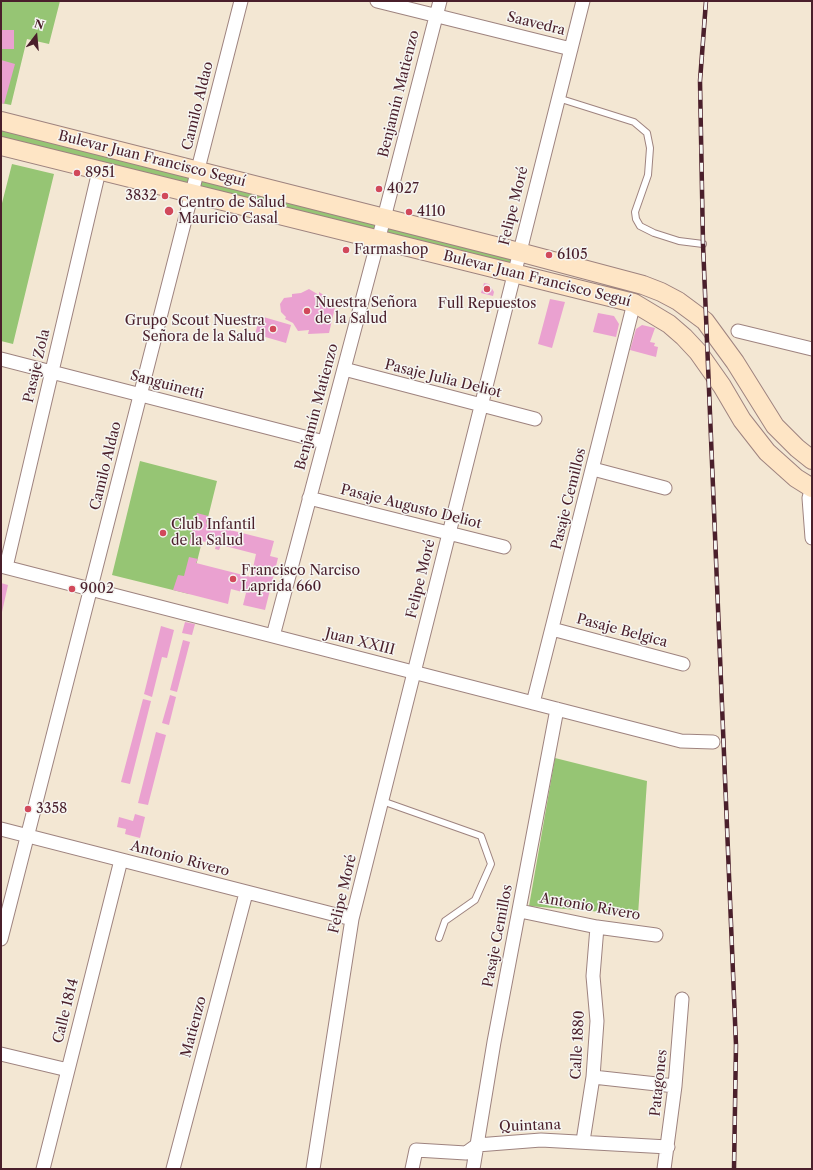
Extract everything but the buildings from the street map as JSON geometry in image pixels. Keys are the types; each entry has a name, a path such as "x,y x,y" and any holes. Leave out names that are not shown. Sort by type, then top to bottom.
{"main road":[{"name":"Bulevar Juan Francisco Seguí","path":"1,122 519,252 643,285 672,298 694,312 720,340 775,426 797,448 812,460"},
{"name":"Bulevar Juan Francisco Seguí","path":"1,146 192,195 379,239 634,303 658,316 684,337 698,352 722,386 742,420 767,452 791,474 812,488"}],"street":[{"name":"Camilo Aldao","path":"1,939 3,924 28,836 241,1"},
{"name":"Saavedra","path":"376,1 571,49"},
{"name":"Benjamín Matienzo","path":"273,636 379,239 440,1"},
{"name":"Felipe Moré","path":"313,1169 352,919 583,1"},
{"name":"Pasaje Zola","path":"4,567 99,171"},
{"name":"Pasaje Cemillos","path":"533,703 634,303"},
{"path":"738,331 812,349"},
{"name":"Sanguinetti","path":"1,359 324,442"},
{"name":"Pasaje Julia Deliot","path":"344,369 535,419"},
{"path":"593,469 665,488"},
{"path":"812,488 810,498 812,538"},
{"name":"Pasaje Augusto Deliot","path":"309,498 504,547"},
{"name":"Juan XXIII","path":"4,567 681,741 713,742"},
{"name":"Pasaje Belgica","path":"552,629 683,664"},
{"name":"Pasaje Cemillos","path":"473,1169 494,1042 557,709"},
{"name":"Antonio Rivero","path":"1,829 352,919"},
{"name":"Calle 1814","path":"42,1169 121,860"},
{"name":"Matienzo","path":"173,1169 246,893"},
{"name":"Antonio Rivero","path":"520,911 597,927 656,935"},
{"name":"Calle 1880","path":"583,1141 593,1077 597,1021 593,976 597,927"},
{"name":"Patagones","path":"664,1169 675,1086 682,999"},
{"path":"1,1054 68,1070"},
{"path":"593,1077 675,1086"},
{"name":"Quintana","path":"412,1169 416,1150 466,1153 477,1145 541,1140 583,1141 668,1147"}],"lane":[{"path":"558,98 634,122 648,133 650,148 648,175 635,212 636,219 640,226 654,233 679,241 703,244"},
{"path":"382,801 482,836 492,864 475,900 446,921 438,938"}],"green space":[{"path":"1,1 60,1 49,44 27,39 11,105 1,103"},
{"path":"1,122 519,252 514,273 1,146"},
{"path":"12,164 54,174 13,344 1,341 1,207"},
{"name":"Club Infantil de la Salud","path":"140,461 217,481 189,594 112,575"},
{"path":"555,758 647,781 638,915 529,906"}],"railway":[{"path":"706,1 700,81 703,244 736,1045 734,1169"}],"place":[{"name":"8951","path":"77,173"},
{"name":"4027","path":"379,189"},
{"name":"3832","path":"165,196"},
{"name":"Centro de Salud Mauricio Casal","path":"169,211"},
{"name":"4110","path":"409,212"},
{"name":"Farmashop","path":"346,250"},
{"name":"6105","path":"549,255"},
{"name":"Full Repuestos","path":"487,289"},
{"name":"Nuestra Señora de la Salud","path":"307,311"},
{"name":"Grupo Scout Nuestra Señora de la Salud","path":"273,329"},
{"name":"Club Infantil de la Salud","path":"163,533"},
{"name":"Francisco Narciso Laprida 660","path":"233,579"},
{"name":"9002","path":"72,589"},
{"name":"3358","path":"28,809"}]}
